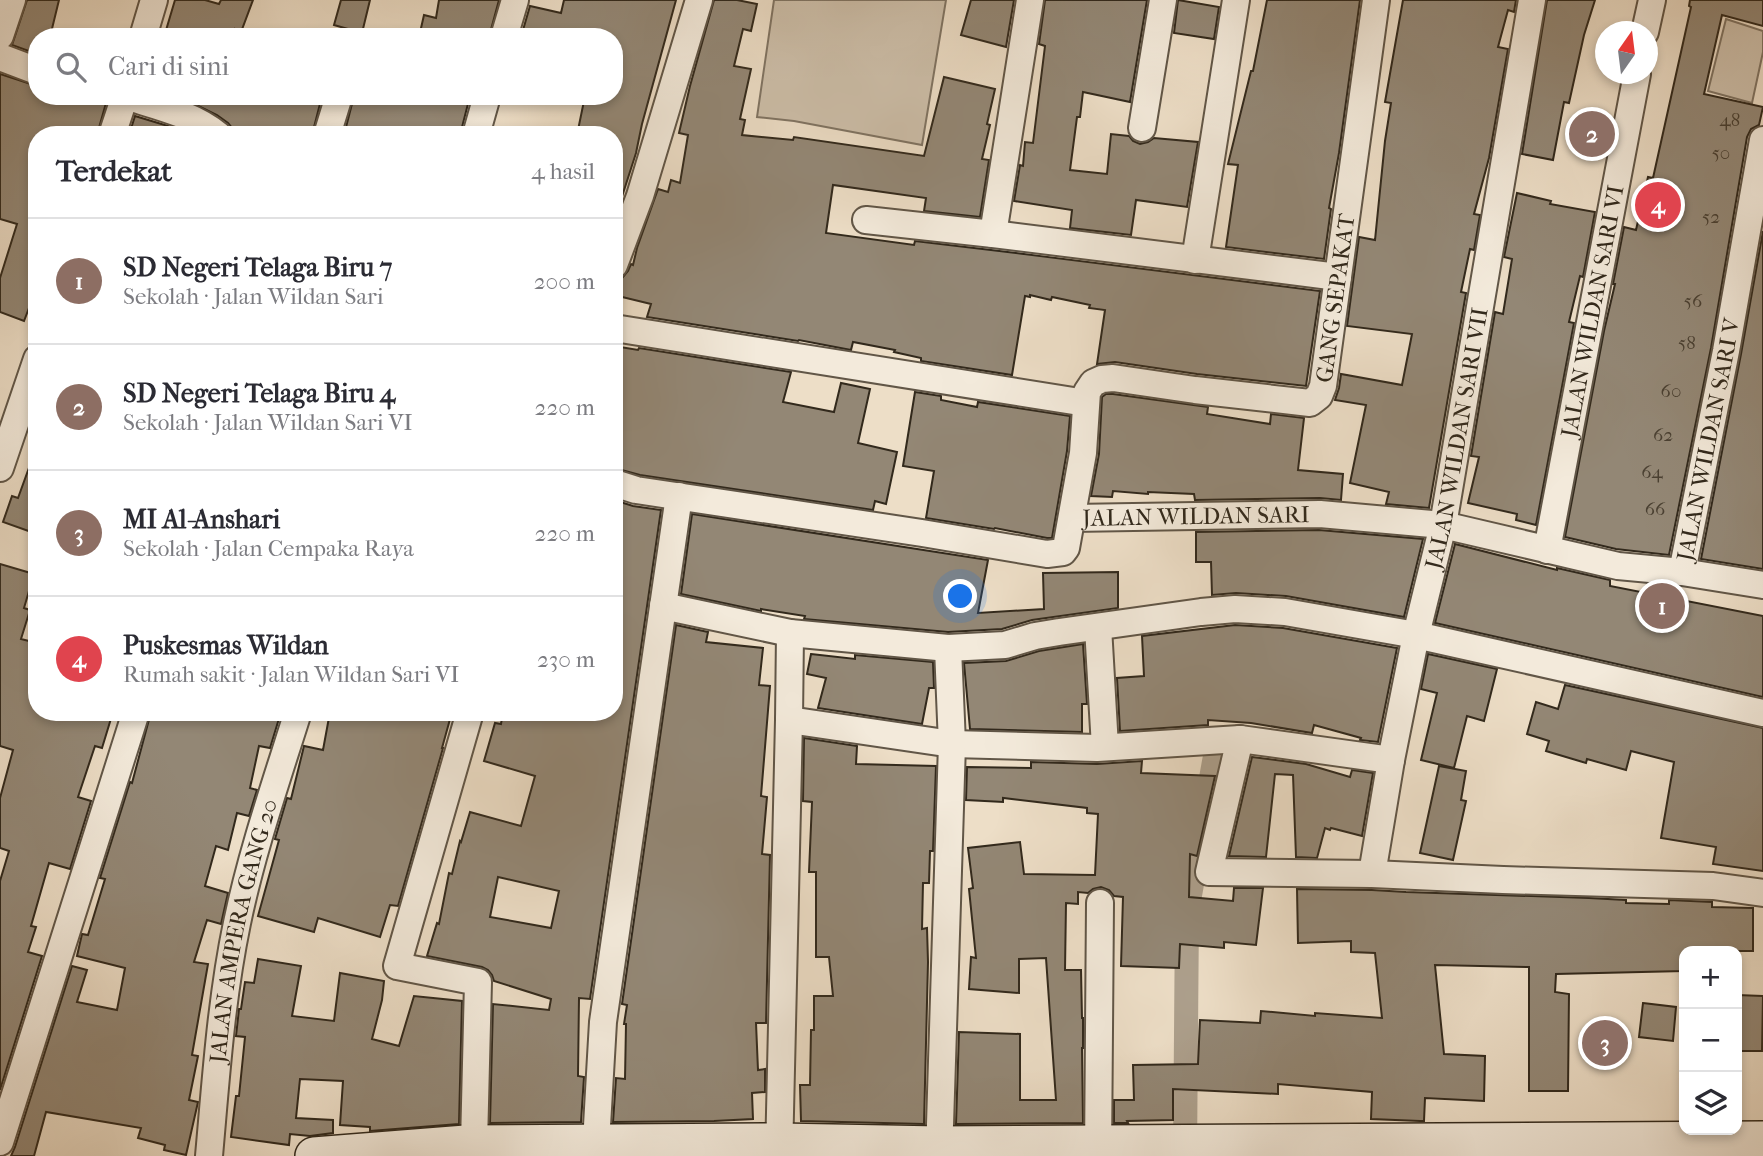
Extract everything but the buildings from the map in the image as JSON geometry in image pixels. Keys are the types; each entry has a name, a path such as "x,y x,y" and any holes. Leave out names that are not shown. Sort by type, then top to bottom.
{"street":[{"path":"0,36 12,0"},
{"path":"146,28 154,0"},
{"path":"507,28 515,0"},
{"path":"623,241 640,197 699,0"},
{"path":"993,234 1030,0"},
{"path":"1143,128 1163,0"},
{"path":"1195,260 1236,0"},
{"name":"GANG SEPAKAT","path":"1086,403 1087,392 1093,383 1113,378 1310,402 1319,396 1323,386 1376,0"},
{"name":"JALAN WILDAN SARI VII","path":"1372,874 1416,635 1443,525 1532,0"},
{"path":"1647,21 1652,0"},
{"path":"0,57 28,68"},
{"name":"JALAN WILDAN SARI VI","path":"1547,550 1635,84"},
{"path":"115,126 122,105"},
{"path":"152,105 206,126"},
{"path":"330,126 336,105"},
{"path":"479,126 484,105"},
{"name":"JALAN WILDAN SARI V","path":"1682,572 1726,351 1763,140"},
{"path":"866,220 1338,277"},
{"path":"623,329 1086,403 1083,453 1072,518"},
{"path":"0,468 28,386"},
{"name":"JALAN WILDAN SARI","path":"623,485 1047,554 1063,552 1066,548 1072,518 1320,514 1443,525 1618,566 1682,572 1763,585"},
{"path":"614,1147 603,1021 679,496"},
{"path":"663,606 790,634 948,648 1004,645 1035,636 1201,612 1235,609 1285,612 1416,635 1763,713"},
{"path":"1098,627 1105,747"},
{"path":"779,1149 790,634"},
{"path":"939,1151 952,744 948,648"},
{"path":"789,720 952,744 1105,747 1240,739 1391,761"},
{"path":"0,1142 133,721"},
{"name":"JALAN AMPERA GANG 20","path":"209,1156 219,1037 237,922 265,816 295,721"},
{"path":"467,721 397,966 478,982 468,1148"},
{"path":"1240,739 1209,872 1372,874 1713,886 1763,893"},
{"path":"1099,1150 1100,904"},
{"path":"314,1156 468,1148 939,1151 1099,1150 1186,1144 1309,1150 1437,1150 1759,1145"}],"shaded area":[{"path":"774,0 946,0 922,145 794,121 757,117"},
{"path":"1726,19 1763,31 1763,52 1752,103 1708,91"}],"waterway":[{"path":"1185,1156 1187,912 1215,756"}],"place":[{"name":"SD Negeri Telaga Biru 4","path":"1592,134"},
{"name":"Puskesmas Wildan","path":"1658,205"},
{"name":"SD Negeri Telaga Biru 7","path":"1662,606"},
{"name":"MI Al-Anshari","path":"1605,1043"}]}
